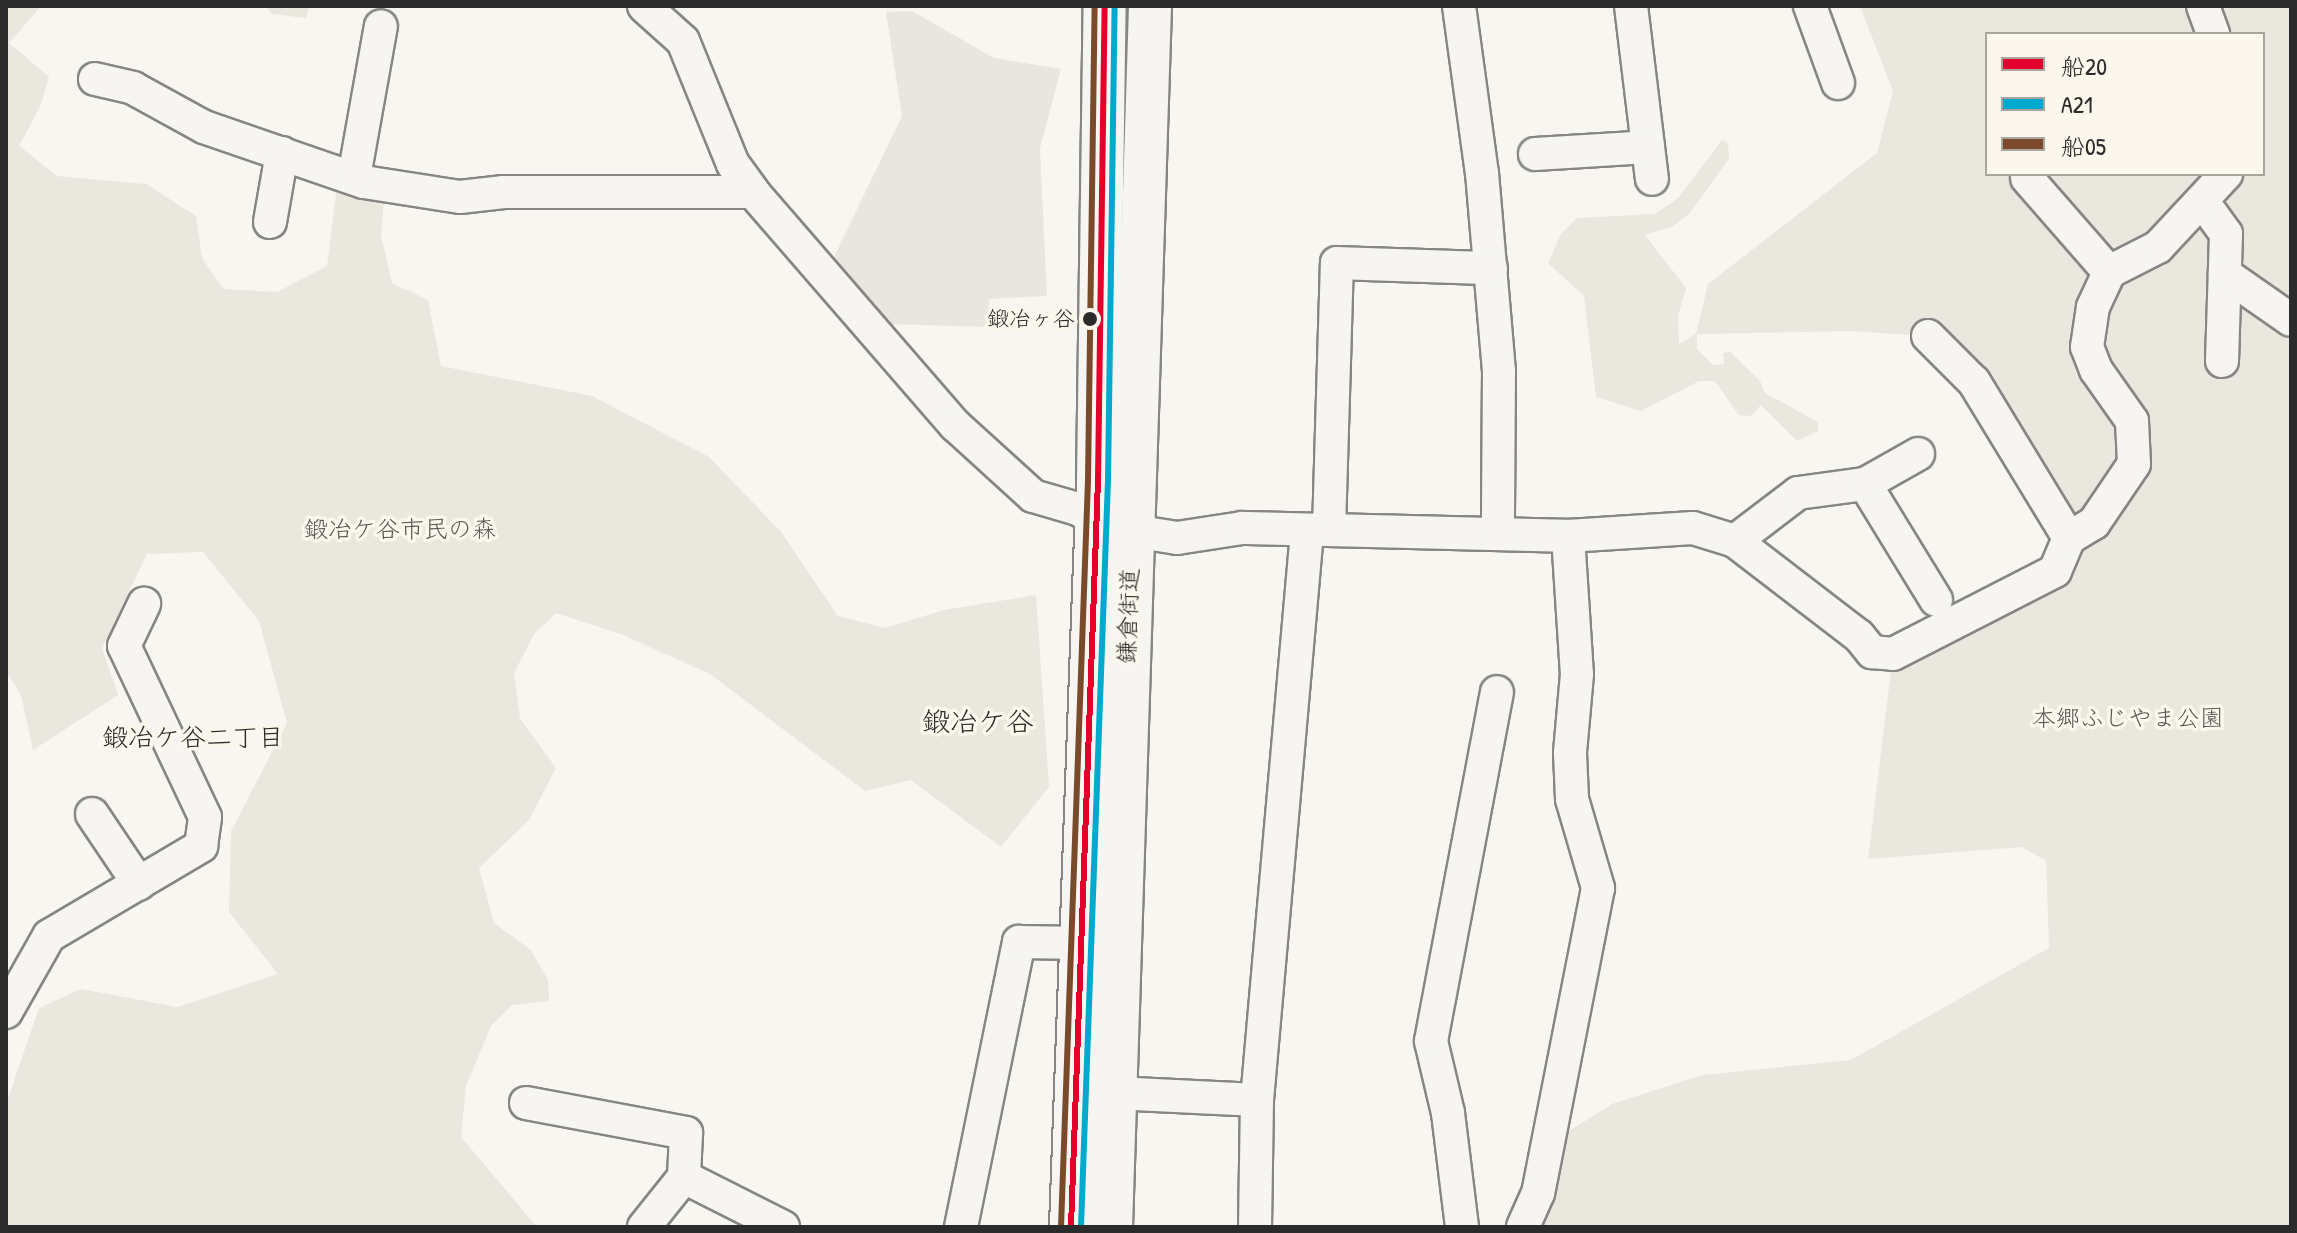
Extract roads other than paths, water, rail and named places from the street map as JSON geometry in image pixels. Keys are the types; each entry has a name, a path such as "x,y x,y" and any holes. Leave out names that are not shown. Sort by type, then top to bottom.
{"main road":[{"name":"鎌倉街道","path":"1105,6 1112,525 1114,1093 1111,1227"},
{"name":"鎌倉街道","path":"1071,1227 1084,943 1150,6"}],"street":[{"path":"644,6 683,41 733,164 753,192 988,459 1033,496 1078,509 1112,525 1177,538 1242,528 1568,536 1693,528 1735,541 1859,636 1872,652 1893,654 2055,571 2069,538 2094,523 2134,464 2132,421 2096,370 2087,347 2093,307 2109,272 2158,247 2224,176"},
{"path":"1459,6 1491,268 1499,371 1498,533"},
{"path":"1631,6 1652,179"},
{"path":"1810,6 1838,83"},
{"path":"2203,6 2212,32"},
{"path":"354,177 381,26"},
{"path":"95,79 133,88 204,127 354,177 460,197 504,192 753,192"},
{"path":"1535,154 1648,147"},
{"path":"270,222 282,153"},
{"path":"2027,178 2109,272"},
{"path":"2203,202 2226,234 2222,361"},
{"path":"1255,1227 1257,1100 1318,531 1337,263 1491,268"},
{"path":"2225,274 2291,320"},
{"path":"1928,336 1974,382 2069,538"},
{"path":"1735,541 1798,493 1865,484 1918,454"},
{"path":"1865,484 1936,600"},
{"path":"1523,1227 1538,1193 1598,888 1572,799 1570,753 1577,674 1568,536"},
{"path":"6,1012 49,936 201,846 205,817 124,646 144,604"},
{"path":"1462,1227 1448,1113 1431,1041 1497,692"},
{"path":"92,814 139,884"},
{"path":"961,1227 1019,942 1084,943"},
{"path":"1114,1093 1257,1100"},
{"path":"526,1103 686,1133 684,1177 644,1227"},
{"path":"684,1177 783,1227"}],"place":[{"name":"鍛冶ヶ谷","path":"1090,319"}],"district":[{"name":"鍛冶ケ谷","path":"978,721"},
{"name":"鍛冶ケ谷二丁目","path":"193,737"}],"park label":[{"name":"鍛冶ケ谷市民の森","path":"400,529"},
{"name":"本郷ふじやま公園","path":"2128,718"}]}
